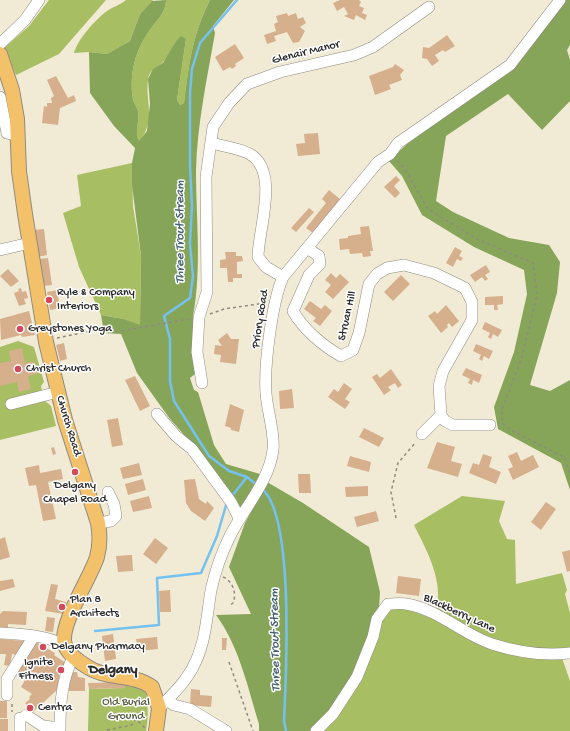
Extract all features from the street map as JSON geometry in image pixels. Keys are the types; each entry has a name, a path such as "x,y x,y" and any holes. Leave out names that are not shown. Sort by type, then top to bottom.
{"main road":[{"name":"Church Road","path":"0,54 4,76 12,90 19,171 46,342 65,420 98,524 100,537 98,555 93,568 67,622 64,634 65,645"},
{"path":"65,645 73,657 86,667 102,675 140,680 152,687 155,694 163,704 150,729"}],"street":[{"path":"0,44 25,20 40,0"},
{"name":"Priory Road","path":"163,704 187,679 196,660 205,634 212,589 216,574 229,537 271,464 273,448 266,392 268,351 278,288 283,277 291,265 307,248 364,177 378,162 390,154 398,143 510,66 560,0"},
{"name":"Glenair Manor","path":"202,383 197,352 199,317 207,292 206,177 213,127 229,103 247,84 280,72 354,55 372,47 429,7"},
{"path":"0,97 7,133 17,135"},
{"path":"211,144 251,154 262,168 266,187 265,205 258,244 258,258 266,267 283,277"},
{"path":"0,250 30,243"},
{"name":"Struan Hill","path":"307,248 319,256 320,264 309,275 293,311 299,322 332,351 341,356 353,350 359,333 369,284 377,274 387,268 404,265 434,273 465,288 472,302 472,320 443,371 439,386 440,415"},
{"path":"11,404 58,392"},
{"path":"157,414 176,436 192,449 229,499 239,518"},
{"path":"422,434 440,415 445,421 453,425 490,425"},
{"path":"98,524 111,521 116,516 114,504 108,492"},
{"name":"Blackberry Lane","path":"316,731 333,714 357,677 373,637 377,620 388,604 406,604 430,612 491,644 524,652 556,655 570,653"},
{"path":"0,633 34,636 54,640 65,645"},
{"path":"7,695 8,679 34,636"},
{"path":"20,731 23,716 43,726 60,728 60,701 65,675 73,657"},
{"path":"163,704 190,709 226,731"}],"path":[{"path":"390,154 404,168 428,210 479,240 533,263 538,294 521,360 502,410 502,423 511,430 565,458 570,476"},
{"path":"56,338 101,329 115,332 169,324 224,309 276,302"},
{"path":"396,518 391,492 398,463 422,434"},
{"path":"216,574 226,578 233,586 235,599 234,603 229,606"},
{"path":"229,662 252,731"},
{"path":"108,730 132,725 136,719 150,729"}],"green space":[{"path":"49,0 106,0 59,54 16,75 4,48 29,26"},
{"path":"126,0 153,0 140,14 130,41 107,54 89,52 74,53 83,36 97,19 107,11"},
{"path":"166,0 210,0 195,38 184,103 180,105 177,100 186,39 176,41 169,55 152,71 149,76 147,89 149,111 148,126 139,142 137,134 138,111 133,100 132,74 139,50 150,30 162,14"},
{"path":"166,0 162,14 150,30 139,50 132,74 133,100 138,111 137,134 139,141 147,131 150,104 148,79 153,69 163,63 176,41 181,36 186,39 177,100 180,105 184,103 195,38 210,0 234,0 213,26 215,33 198,136 196,171 198,262 196,298 193,316 197,316 195,374 190,378 194,390 198,392 214,445 226,464 260,474 242,508 228,494 187,438 170,419 137,373 121,334 104,333 101,315 124,319 140,325 141,256 132,185 132,163 135,148 114,126 90,93 89,52 107,54 130,41 140,14 152,1"},
{"path":"566,0 570,0 570,45 567,50 570,60 570,101 542,130 508,94 446,136 436,201 453,212 509,238 549,245 560,262 557,293 530,385 550,391 570,380 570,490 561,463 498,429 494,407 514,352 527,294 524,270 474,247 422,215 402,176 389,161 407,144 516,66"},
{"path":"132,163 133,206 141,256 140,326 124,319 101,315 79,267 63,213 81,206 77,175"},
{"path":"18,341 34,347 44,382 41,386 44,400 51,406 56,426 0,440 0,347"},
{"path":"267,482 303,503 369,547 380,592 379,608 373,629 345,693 312,731 259,731 259,724 247,682 237,654 224,627 216,615 251,614 229,567 245,523"},
{"path":"462,496 505,501 499,521 507,539 515,540 516,584 562,573 567,590 565,594 570,613 570,652 545,652 480,636 436,611 438,589 436,577 429,556 414,525"},
{"path":"404,608 436,620 488,647 562,658 570,681 570,731 320,731 381,623 391,610"},
{"name":"Old Burial Ground","path":"125,682 145,688 148,710 146,731 88,731 89,689 125,688"}],"building":[{"path":"340,0 359,0 361,2 359,6 364,8 362,13 367,15 365,20 356,15 354,20 344,16 348,14 344,7 337,11 333,3"},
{"path":"287,13 288,16 296,13 298,19 303,17 306,23 300,27 305,31 299,42 293,43 287,32 274,36 276,41 267,44 264,35 276,31 274,24 278,22 276,16"},
{"path":"447,35 455,46 445,52 443,50 435,55 439,61 432,66 427,59 422,58 423,47 429,48"},
{"path":"235,44 244,58 235,64 236,66 232,69 230,67 223,71 215,57"},
{"path":"395,64 404,70 400,75 402,80 389,85 391,89 375,95 369,76 393,67"},
{"path":"56,76 68,98 74,95 76,101 60,108 58,125 42,123 44,106 47,107 47,103 52,103 51,98 54,96 47,80"},
{"path":"318,133 320,154 298,156 296,144 305,143 304,134"},
{"path":"396,176 400,180 394,186 400,193 395,198 384,187"},
{"path":"329,190 340,199 313,233 306,228 326,203 322,199"},
{"path":"309,208 314,212 296,232 291,228"},
{"path":"369,226 373,251 370,251 371,256 363,257 362,253 350,254 349,249 340,250 339,239 361,234 360,227"},
{"path":"44,229 47,255 38,257 34,230"},
{"path":"455,247 462,251 459,256 463,258 461,261 457,259 453,267 446,263"},
{"path":"225,252 236,252 236,256 242,256 243,261 237,262 237,274 242,274 242,278 233,278 233,282 228,282 227,268 220,268 220,260 226,259"},
{"path":"48,258 52,285 42,286 38,259"},
{"path":"486,265 490,272 485,275 488,279 485,281 482,277 475,282 470,275"},
{"path":"8,269 19,281 11,287 0,276"},
{"path":"331,273 336,278 340,274 349,282 333,299 325,292 331,285 325,280"},
{"path":"401,275 410,284 393,301 384,292"},
{"path":"21,288 22,292 26,291 28,298 24,299 26,304 19,306 14,293 19,291 18,289"},
{"path":"57,290 60,308 50,310 47,292"},
{"path":"503,296 503,304 497,305 498,310 494,310 494,305 485,305 485,297"},
{"path":"310,301 321,309 325,305 332,311 320,326 313,321 316,318 304,309"},
{"path":"446,305 459,321 452,327 449,323 447,325 448,327 441,333 428,316 435,311 437,314"},
{"path":"29,311 35,335 22,337 21,335 1,340 0,319"},
{"path":"485,322 502,330 498,337 493,334 491,339 488,337 490,333 482,329"},
{"path":"227,333 231,339 239,339 236,364 220,362 221,355 214,354 215,345 222,346 218,340"},
{"path":"64,343 67,359 60,361 56,345"},
{"path":"476,344 493,351 489,359 484,356 482,361 479,359 481,355 473,351"},
{"name":"Christ Church","path":"22,348 25,363 34,361 37,374 28,376 31,389 19,392 17,382 0,386 0,363 11,361 9,351"},
{"path":"466,368 482,375 479,383 473,380 472,385 468,383 470,379 462,375"},
{"path":"391,369 402,385 398,388 395,383 388,387 391,390 384,395 372,377 377,374 380,378"},
{"path":"135,376 150,406 140,411 125,380"},
{"path":"344,383 352,389 345,399 350,402 345,409 328,397 334,389 338,392"},
{"path":"292,389 294,408 280,409 279,391"},
{"path":"230,404 244,410 239,432 231,430 231,428 225,426"},
{"path":"118,418 123,445 112,447 107,420"},
{"path":"364,428 384,438 379,447 359,437"},
{"path":"437,442 455,447 451,461 462,464 458,477 427,468"},
{"path":"54,447 56,454 53,455 51,448"},
{"path":"517,452 521,461 533,455 539,467 513,480 508,469 513,467 508,456"},
{"path":"483,454 492,457 489,467 501,472 496,484 469,473 473,463 479,465"},
{"path":"350,456 371,462 369,472 347,466"},
{"path":"139,463 142,475 123,479 120,468"},
{"path":"39,465 40,473 61,469 63,479 48,482 56,519 43,521 36,485 29,486 25,468"},
{"path":"298,474 310,474 311,493 299,493"},
{"path":"143,479 146,490 128,495 125,484"},
{"path":"195,479 199,499 206,504 207,501 214,508 205,521 191,511 186,503 184,480"},
{"path":"368,486 368,496 346,497 345,487"},
{"path":"149,496 152,508 133,512 130,501"},
{"path":"546,502 556,509 541,530 531,522"},
{"path":"376,511 379,521 357,527 354,517"},
{"path":"5,537 10,557 0,560 0,539"},
{"path":"155,538 168,548 156,564 143,554"},
{"path":"570,550 570,571 567,572 562,552"},
{"path":"132,555 133,571 118,572 116,556"},
{"path":"398,576 421,579 419,596 396,593"},
{"path":"13,579 15,587 0,591 0,581"},
{"path":"51,584 58,585 55,599 66,602 64,614 45,611"},
{"path":"170,590 171,612 160,612 159,591"},
{"path":"3,611 27,612 26,625 8,624 8,630 0,629 0,614"},
{"path":"47,617 55,618 53,632 45,631"},
{"path":"113,634 116,659 105,661 102,636"},
{"path":"157,637 158,649 138,651 136,639"},
{"path":"222,638 227,638 226,650 222,650"},
{"path":"0,639 24,641 23,649 19,655 12,654 10,666 4,665 6,654 0,654"},
{"path":"36,642 55,653 54,655 66,663 60,672 57,690 33,712 25,703 30,699 29,697 32,694 21,687 25,680 16,674"},
{"path":"69,672 77,672 78,677 85,678 85,691 69,691"},
{"path":"125,682 125,688 89,689 88,683"},
{"path":"191,689 200,690 200,695 212,696 211,707 190,705"},
{"path":"0,701 7,701 7,718 0,718"},
{"path":"0,719 8,719 8,731 0,731"}],"waterway":[{"name":"Three Trout Stream","path":"237,0 200,43 192,69 190,93 190,165 192,206 190,244 193,276 190,298 164,316 170,339 170,381 174,401 209,456 229,471 247,477 258,486"},
{"path":"232,496 247,477"},
{"name":"Three Trout Stream","path":"262,489 273,505 280,531 284,563 287,636 284,721 286,731"},
{"path":"95,631 159,625 157,578 201,573 217,536 227,502"}],"place":[{"name":"Ryle & Company Interiors","path":"49,300"},
{"name":"Greystones Yoga","path":"20,329"},
{"name":"Christ Church","path":"18,369"},
{"name":"Delgany Chapel Road","path":"75,472"},
{"name":"Plan 8 Architects","path":"62,607"},
{"name":"Delgany Pharmacy","path":"43,647"},
{"name":"Ignite Fitness","path":"61,670"},
{"name":"Centra","path":"30,708"}],"district":[{"name":"Delgany","path":"113,671"}]}
